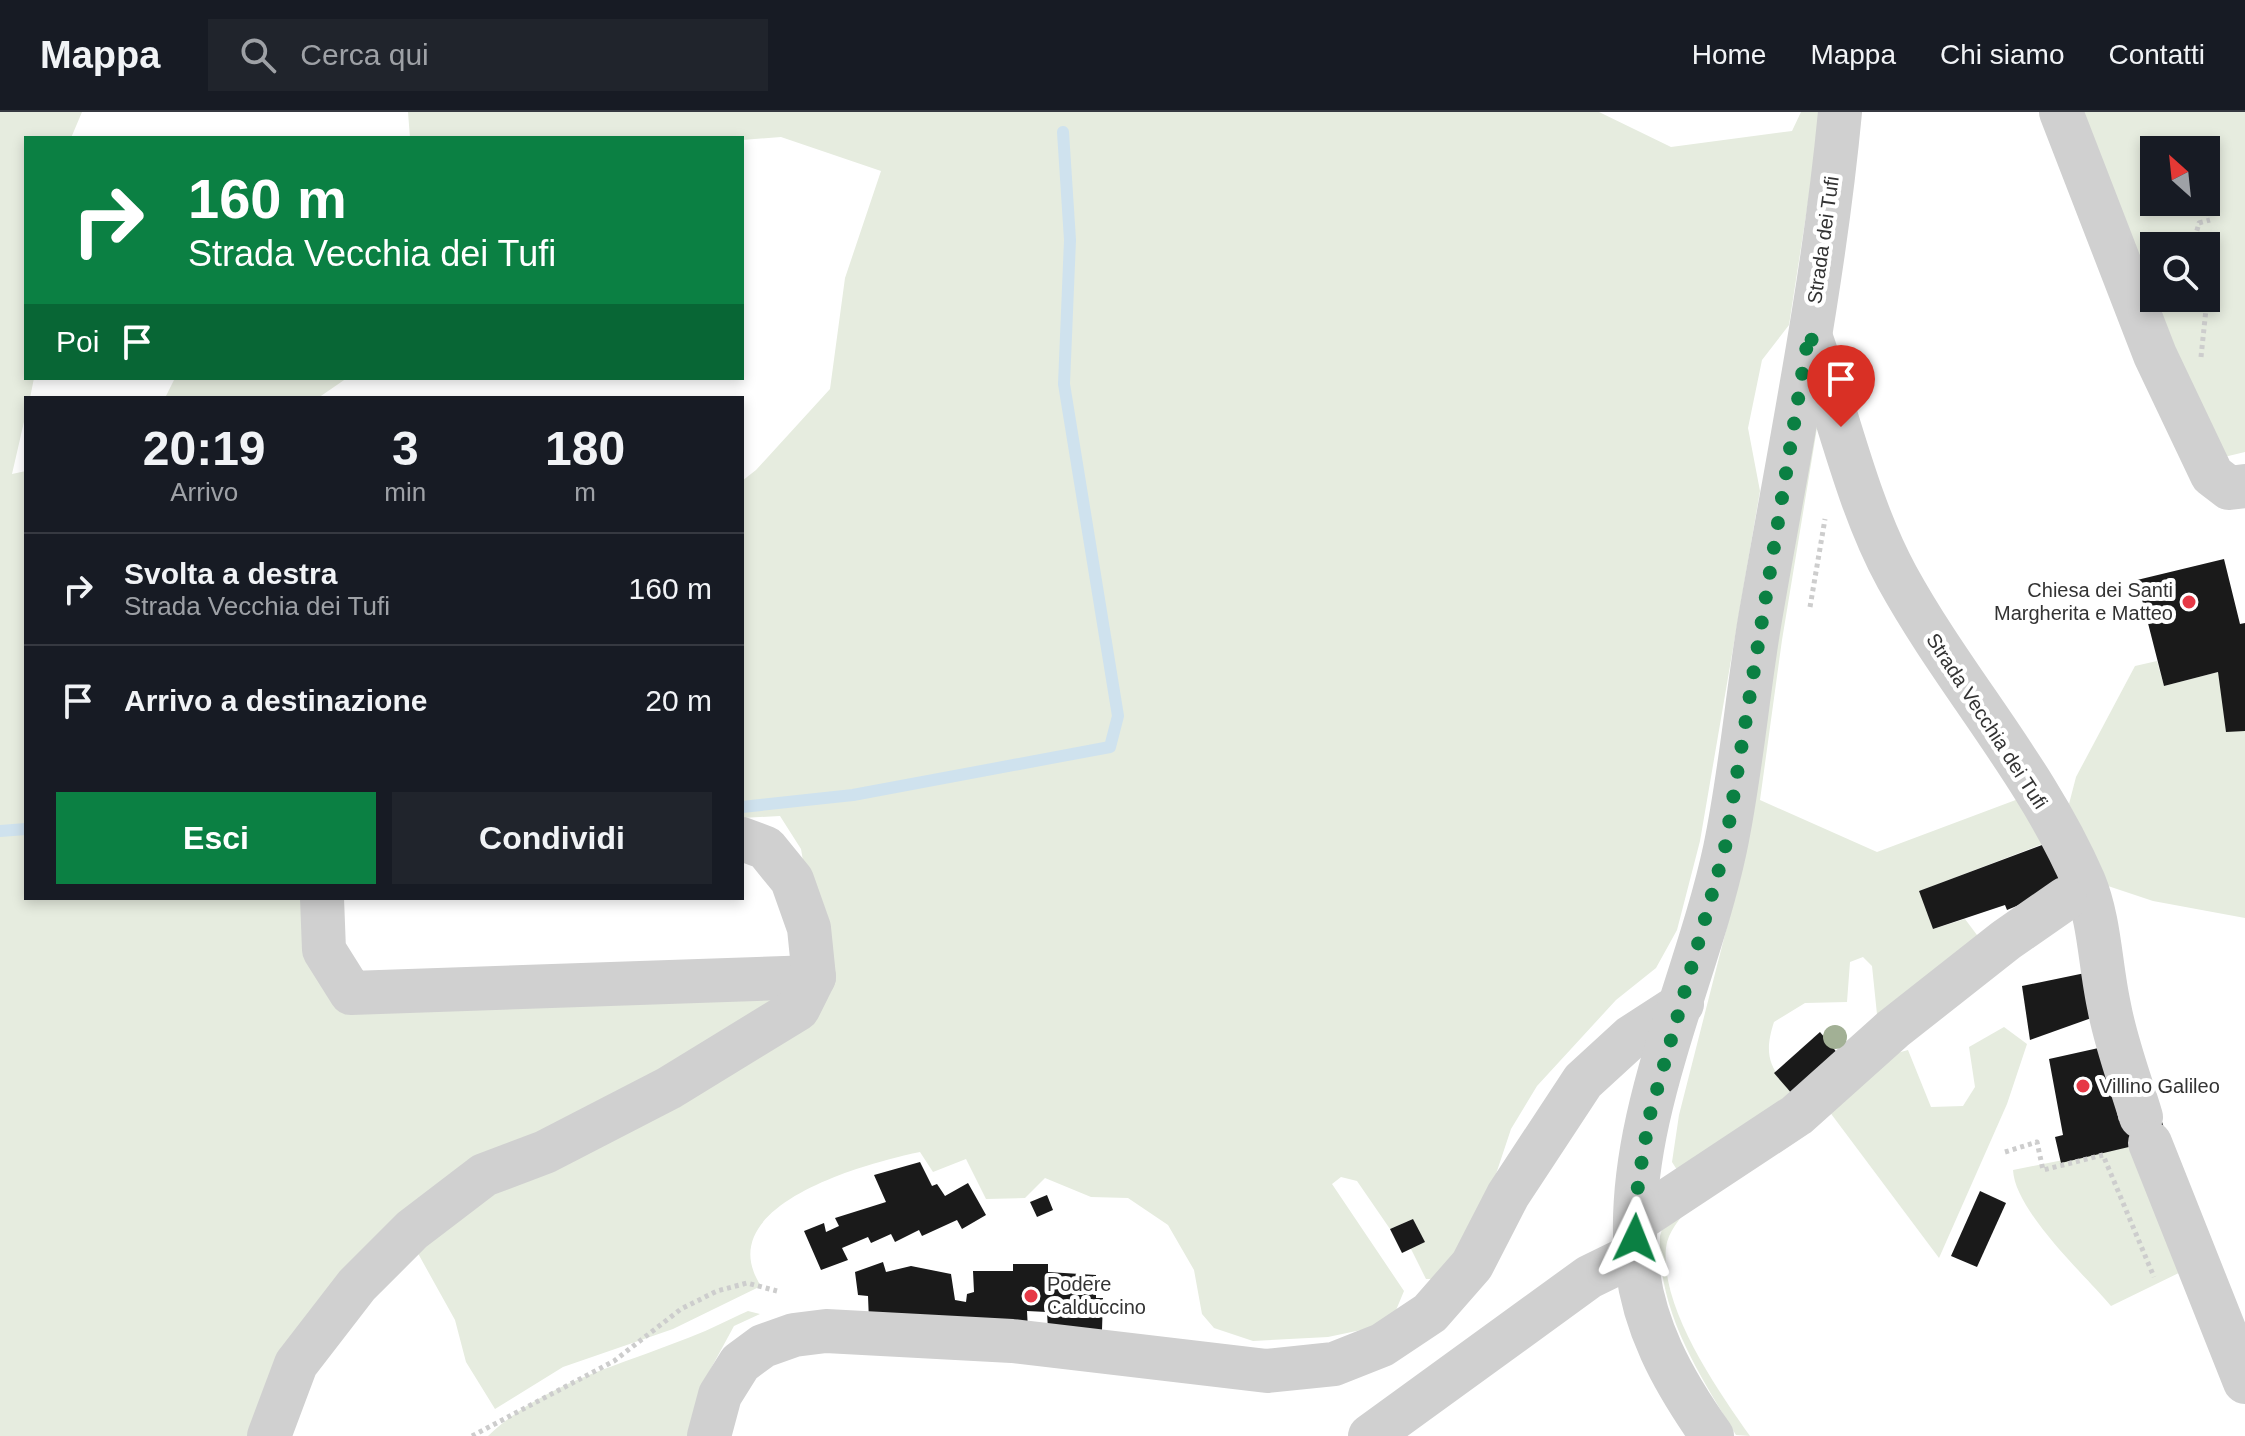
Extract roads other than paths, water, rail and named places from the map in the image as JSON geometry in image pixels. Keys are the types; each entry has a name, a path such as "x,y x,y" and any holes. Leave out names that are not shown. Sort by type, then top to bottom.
{"street":[{"name":"Strada dei Tufi","path":"1712,1436 1682,1394 1661,1353 1645,1308 1636,1238 1649,1118 1728,833 1809,332 1840,112"},
{"path":"2061,112 2131,296 2212,475 2229,488 2245,486"},
{"name":"Strada Vecchia dei Tufi","path":"1809,332 1894,572 2037,795 2084,882 2095,920 2114,1030 2146,1130 2245,1382"},
{"path":"269,1436 296,1364 357,1285 412,1230 484,1175 545,1152 724,1057 798,1009 814,977 809,928 792,880 766,848 744,840"},
{"path":"1370,1436 1589,1277 1797,1115 1893,1029 2006,940 2065,899"},
{"path":"322,900 324,950 351,993 814,977"},
{"path":"709,1436 720,1395 740,1363 763,1346 794,1335 826,1331 1012,1341 1267,1371 1334,1364 1382,1345 1430,1313 1472,1265 1508,1195 1583,1081 1631,1037 1682,1004"}],"waterway":[{"path":"744,807 853,795 1110,747 1118,716 1064,384 1070,240 1063,132"},
{"path":"0,831 24,829"}],"place":[{"name":"Chiesa dei Santi Margherita e Matteo","path":"2189,602"},
{"name":"Villino Galileo","path":"2083,1086"},
{"name":"Podere Calduccino","path":"1031,1296"}]}
